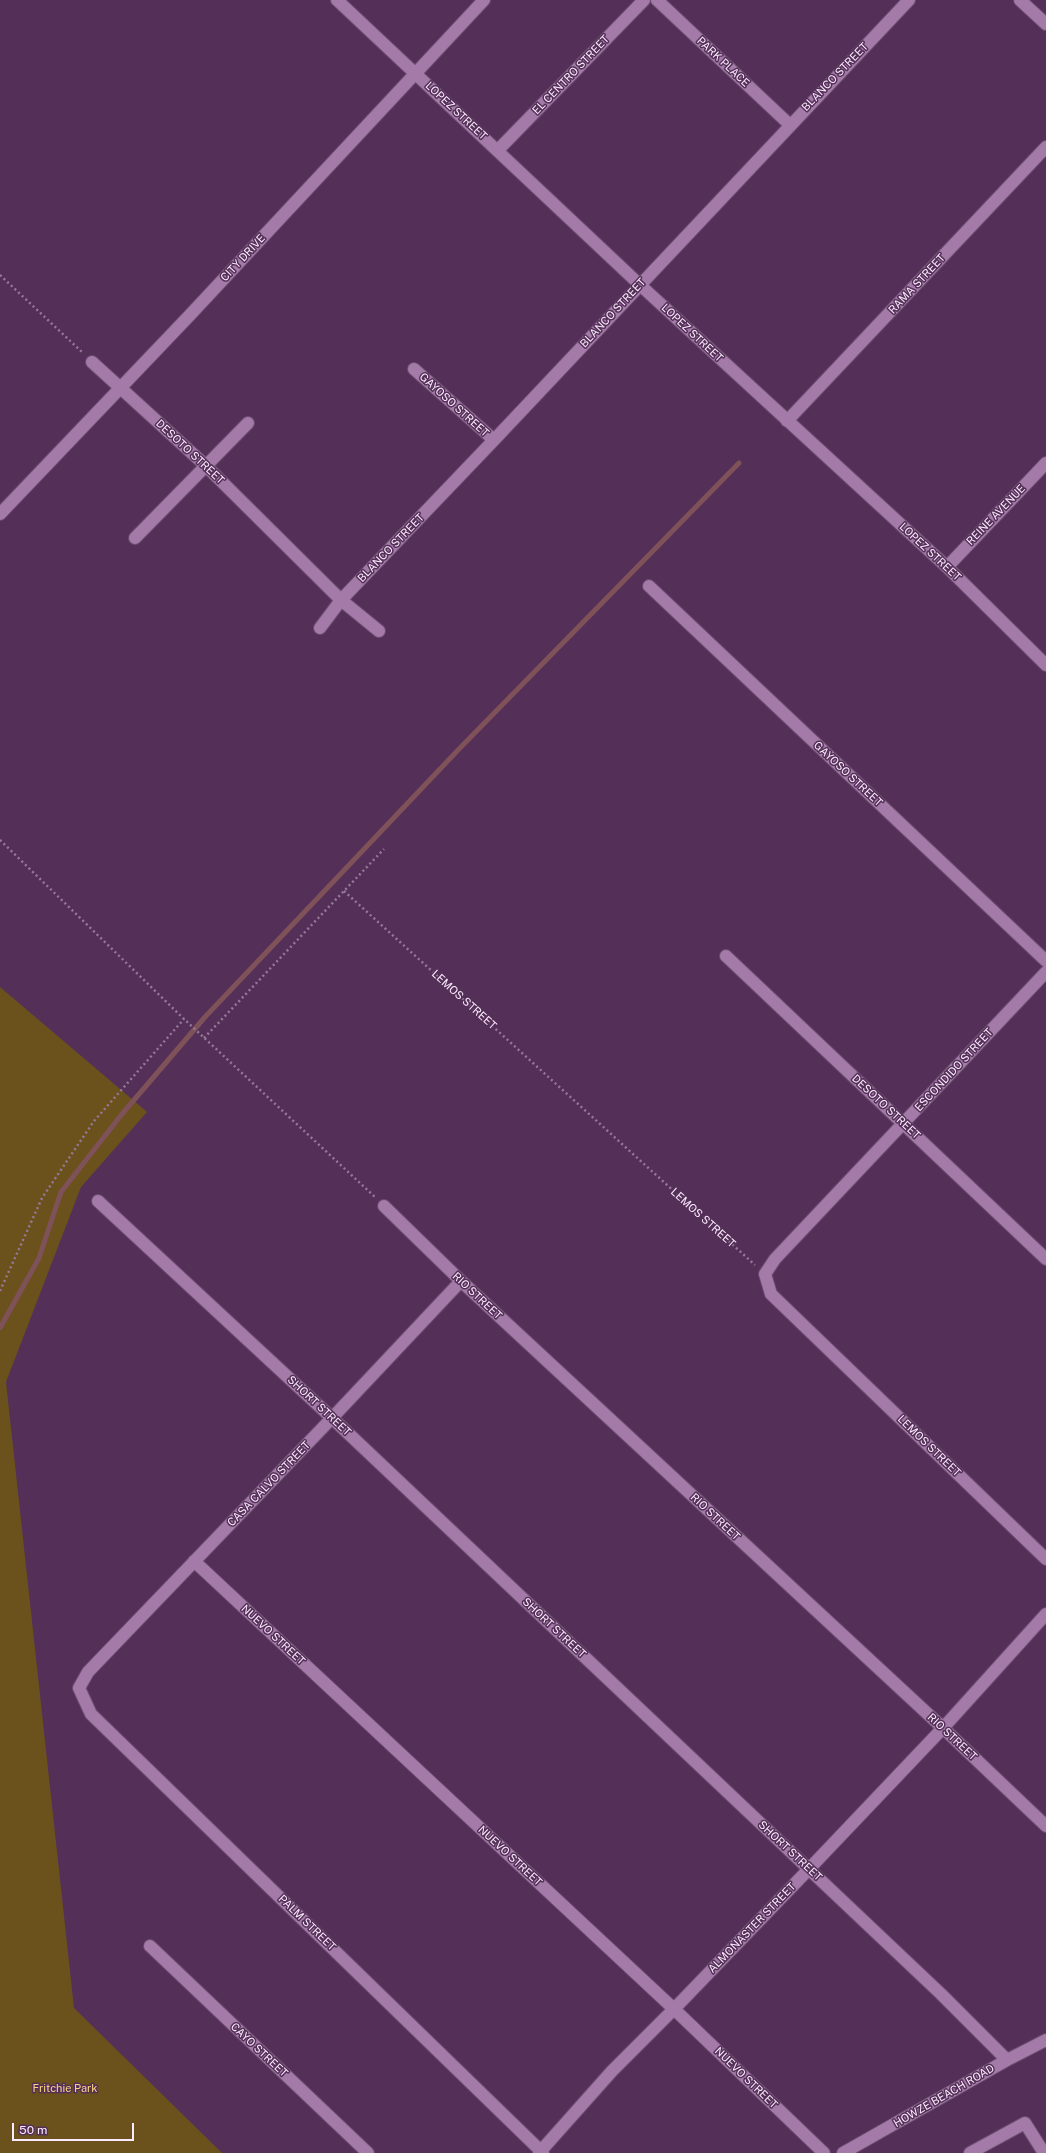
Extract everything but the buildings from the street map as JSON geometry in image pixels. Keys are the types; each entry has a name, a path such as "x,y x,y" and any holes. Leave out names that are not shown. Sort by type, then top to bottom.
{"street":[{"name":"LOPEZ STREET","path":"337,0 639,284 947,567 1046,665"},
{"name":"CITY DRIVE","path":"0,514 484,0"},
{"name":"EL CENTRO STREET","path":"498,150 644,0"},
{"name":"PARK PLACE","path":"657,0 790,125"},
{"name":"BLANCO STREET","path":"320,628 341,600 909,0"},
{"path":"1020,0 1046,24"},
{"name":"RAMA STREET","path":"787,421 1046,147"},
{"name":"DESOTO STREET","path":"92,362 206,465 341,600 379,631"},
{"name":"GAYOSO STREET","path":"414,369 494,440"},
{"path":"134,538 248,423"},
{"name":"REINE AVENUE","path":"947,567 1046,463"},
{"name":"GAYOSO STREET","path":"649,586 1046,961"},
{"name":"DESOTO STREET","path":"726,956 1046,1259"},
{"name":"ESCONDIDO STREET","path":"765,1274 775,1259 1046,972"},
{"name":"SHORT STREET","path":"98,1201 332,1418 809,1869 941,1994 1006,2060"},
{"name":"RIO STREET","path":"384,1206 460,1281 943,1728 1046,1826"},
{"name":"LEMOS STREET","path":"765,1274 770,1294 1046,1558"},
{"name":"CASA CALVO STREET","path":"79,1688 88,1672 332,1418 460,1281"},
{"name":"NUEVO STREET","path":"194,1561 674,2009 824,2153"},
{"name":"ALMONASTER STREET","path":"541,2152 612,2071 674,2009 943,1728 1046,1614"},
{"name":"PALM STREET","path":"79,1688 91,1714 541,2152"},
{"name":"CAYO STREET","path":"150,1946 368,2153"},
{"name":"HOWZE BEACH ROAD","path":"843,2153 1006,2060 1046,2040"},
{"path":"970,2153 1025,2122 1044,2153"}],"path":[{"path":"0,275 92,362"},
{"path":"0,840 184,1019 384,1206"},
{"path":"204,1038 384,849"},
{"name":"LEMOS STREET","path":"344,891 765,1274"},
{"path":"0,1291 42,1198 94,1121 184,1019"}],"green space":[{"name":"Fritchie Park","path":"0,987 147,1112 81,1187 6,1382 74,2008 222,2153 0,2153"}],"waterway":[{"path":"0,1328 39,1258 61,1192 122,1114 205,1017 459,749 739,463"}]}
